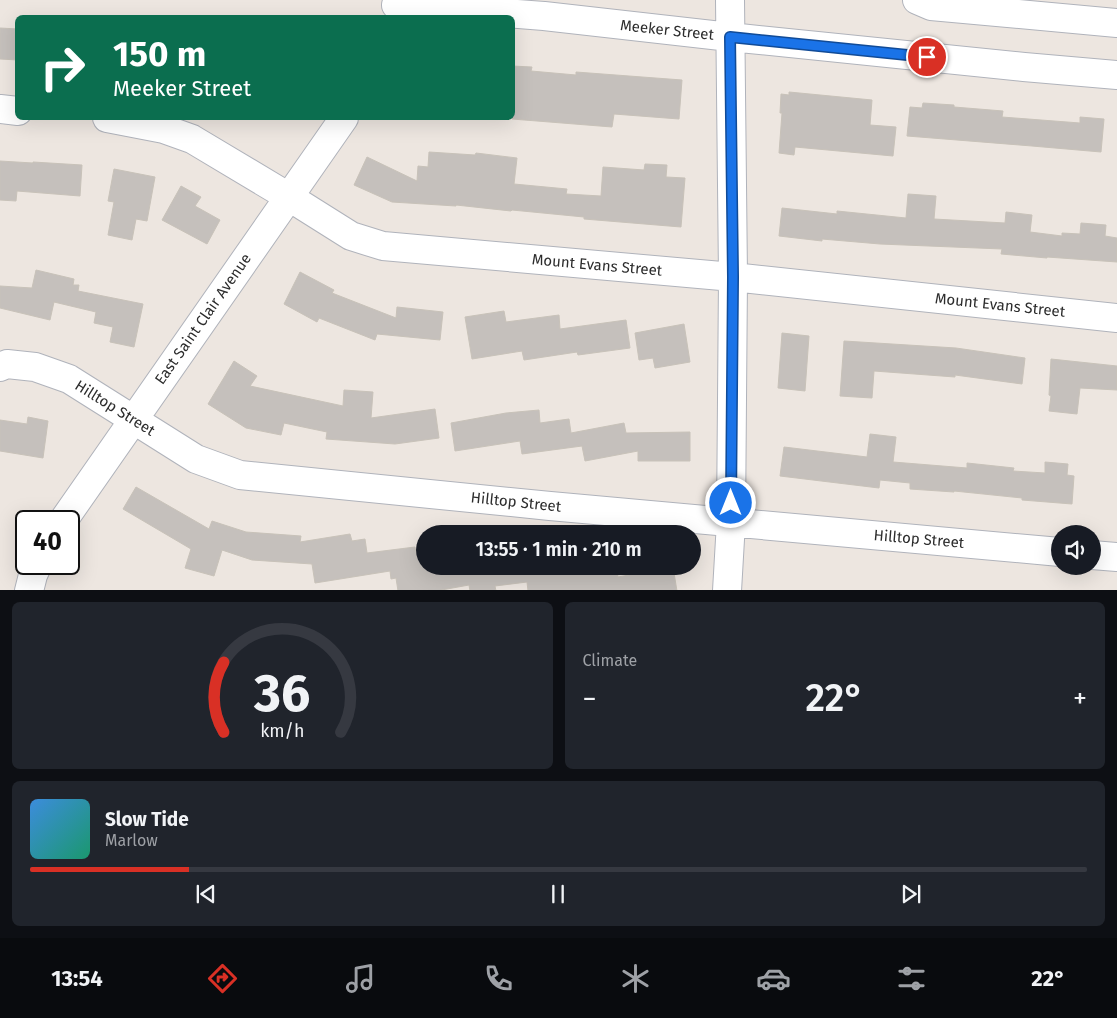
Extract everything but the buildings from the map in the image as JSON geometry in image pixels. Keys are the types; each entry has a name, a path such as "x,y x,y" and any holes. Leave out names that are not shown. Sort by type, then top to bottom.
{"street":[{"path":"727,590 731,522 733,277 730,0"},
{"path":"917,0 931,6 1117,23"},
{"name":"Meeker Street","path":"395,8 528,8 730,37 1024,67 1117,74"},
{"path":"0,109 15,110"},
{"name":"Mount Evans Street","path":"117,120 164,129 192,139 351,236 383,246 733,277 1117,318"},
{"name":"East Saint Clair Avenue","path":"71,510 343,120"},
{"name":"Hilltop Street","path":"0,367 7,364 35,366 70,379 196,459 240,475 1051,551"},
{"path":"1101,556 1117,557"},
{"path":"29,590 33,575"}],"route":[{"path":"731,503 733,277 730,37 927,57"}]}
